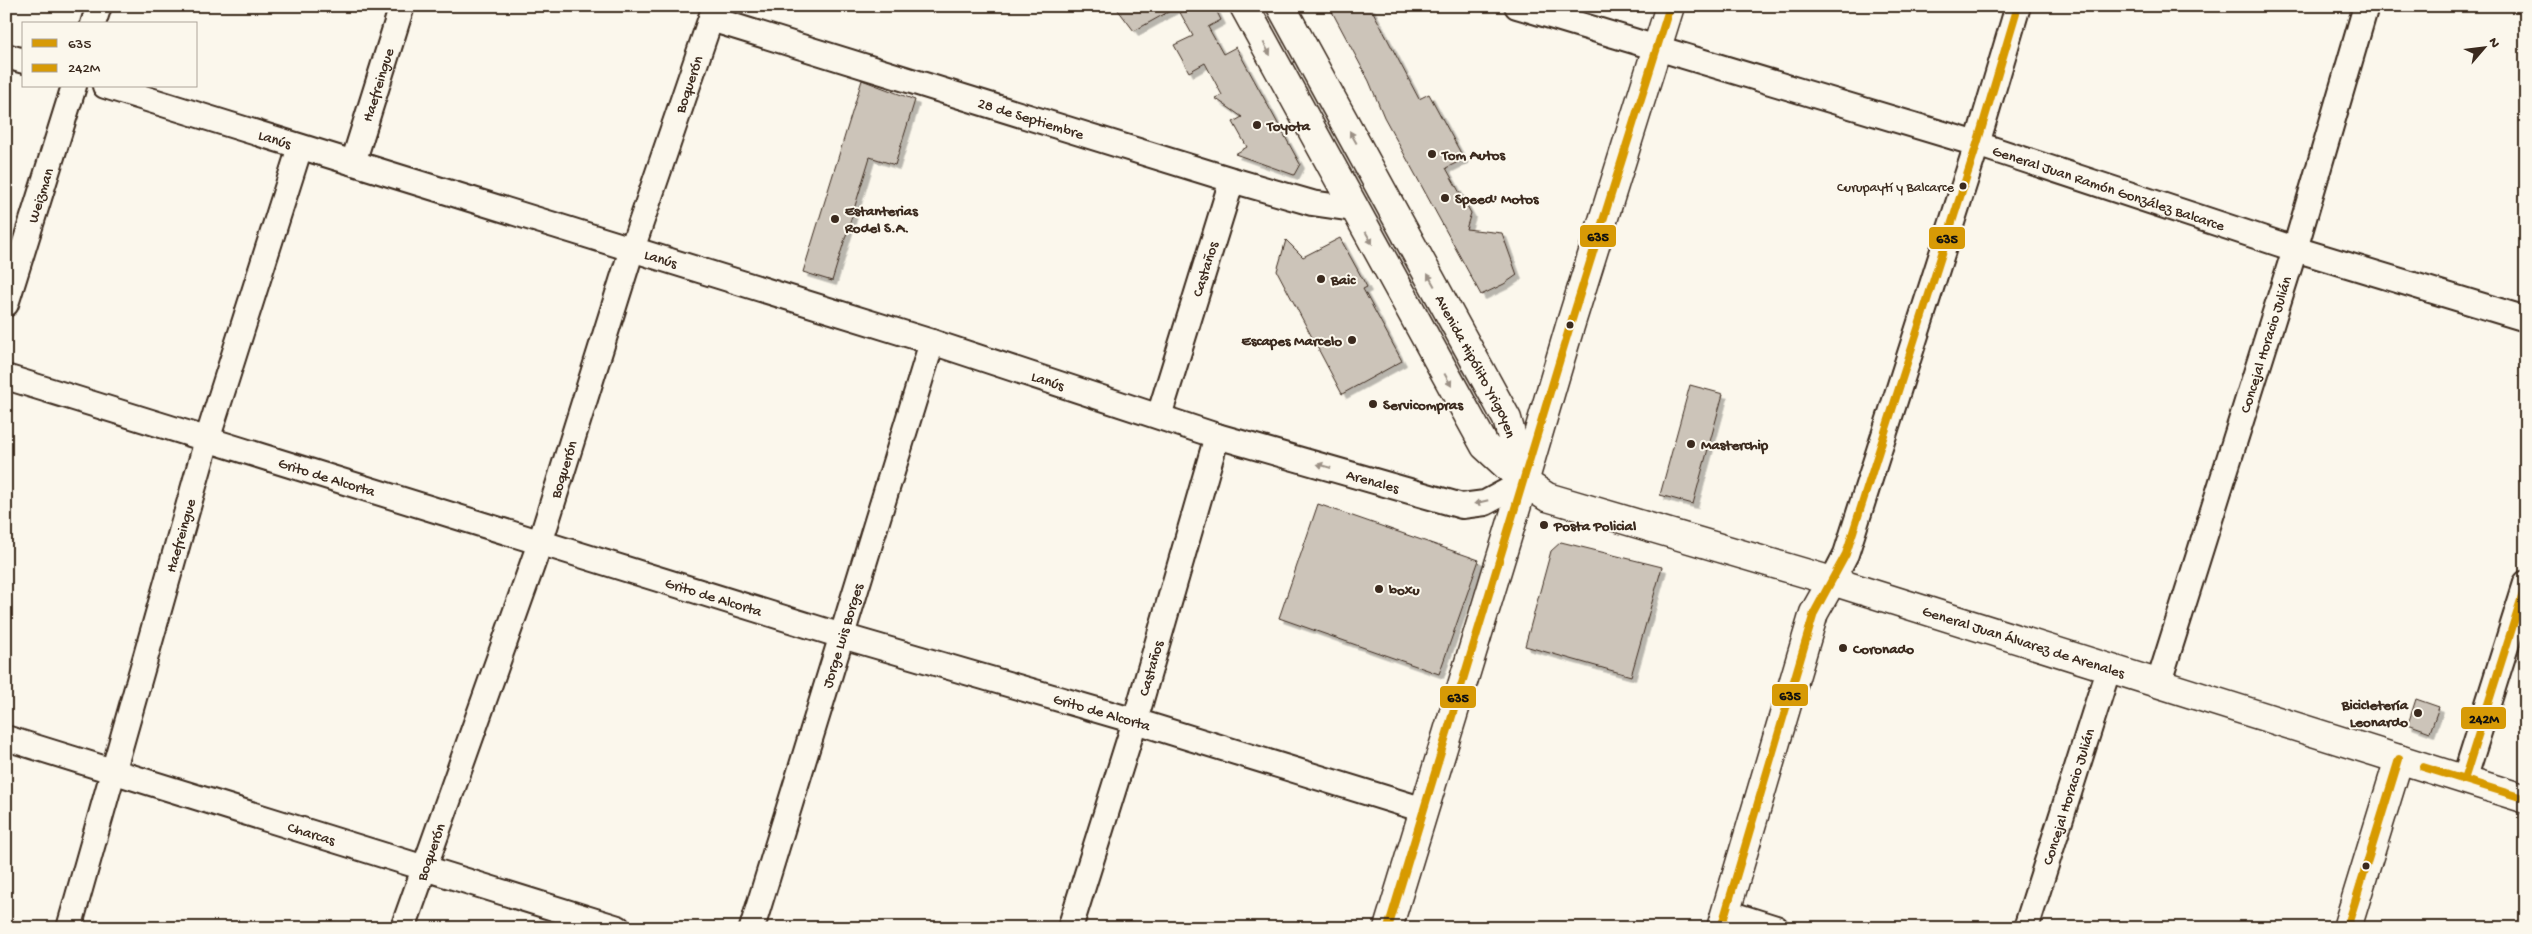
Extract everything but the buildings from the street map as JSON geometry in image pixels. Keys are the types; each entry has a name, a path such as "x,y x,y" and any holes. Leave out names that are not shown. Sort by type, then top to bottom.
{"main road":[{"name":"Avenida Hipólito Yrigoyen","path":"1244,6 1353,209 1485,446 1524,482"},
{"name":"Avenida Hipólito Yrigoyen","path":"1281,6 1507,419 1524,482"},
{"path":"1388,928 1570,326 1670,6"},
{"name":"General Juan Álvarez de Arenales","path":"1524,482 1548,497 2109,666 2526,799"},
{"path":"1723,920 1814,613 1832,581"},
{"path":"2348,928 2399,759"}],"street":[{"path":"94,22 98,6"},
{"name":"Haefreingue","path":"352,163 402,6"},
{"name":"General Juan Ramón González Balcarce","path":"1518,6 1977,144 2295,249 2526,318"},
{"path":"1832,581 1846,554 1977,144 2018,6"},
{"name":"Concejal Horacio Julián","path":"2159,682 2295,249 2366,6"},
{"name":"28 de Septiembre","path":"713,13 1232,180 1312,203 1353,209"},
{"name":"Boquerón","path":"403,928 540,543 632,249 713,13"},
{"path":"6,56 22,60"},
{"name":"Weizman","path":"6,304 73,88"},
{"name":"Lanús","path":"111,88 932,342 1217,436"},
{"name":"Haefreingue","path":"69,928 207,440 300,147"},
{"name":"Castaños","path":"1159,416 1232,180"},
{"name":"Jorge Luis Borges","path":"752,928 932,342"},
{"name":"Grito de Alcorta","path":"6,377 842,636 1135,721 1424,810"},
{"name":"Arenales","path":"1217,436 1462,506 1484,502 1524,482"},
{"name":"Castaños","path":"1070,928 1135,721 1217,436"},
{"path":"2464,780 2526,583"},
{"name":"Concejal Horacio Julián","path":"2026,928 2109,666"},
{"name":"Charcas","path":"6,738 618,928"},
{"path":"1723,920 1776,928"}],"shaded area":[{"path":"1261,6 1269,6 1484,403 1478,406"}],"transit line":[{"name":"635","path":"1388,928 1570,326 1670,6"},
{"name":"635","path":"1721,928 1814,613 1846,554 1977,144 2018,6"},
{"name":"242M","path":"2464,780 2526,584"},
{"name":"242M","path":"2347,928 2399,759"},
{"name":"242M","path":"2423,767 2526,799"}],"place":[{"name":"Toyota","path":"1257,125"},
{"name":"Tom Autos","path":"1432,154"},
{"name":"Curupaytí y Balcarce","path":"1963,186"},
{"name":"Speed' Motos","path":"1445,198"},
{"name":"Estanterias Rodel S.A.","path":"835,219"},
{"name":"Baic","path":"1321,279"},
{"name":"Escapes Marcelo","path":"1352,340"},
{"name":"Servicompras","path":"1373,404"},
{"name":"Masterchip","path":"1691,444"},
{"name":"Posta Policial","path":"1544,525"},
{"name":"boxu","path":"1379,589"},
{"name":"Coronado","path":"1843,648"},
{"name":"Bicicletería Leonardo","path":"2418,713"}]}
